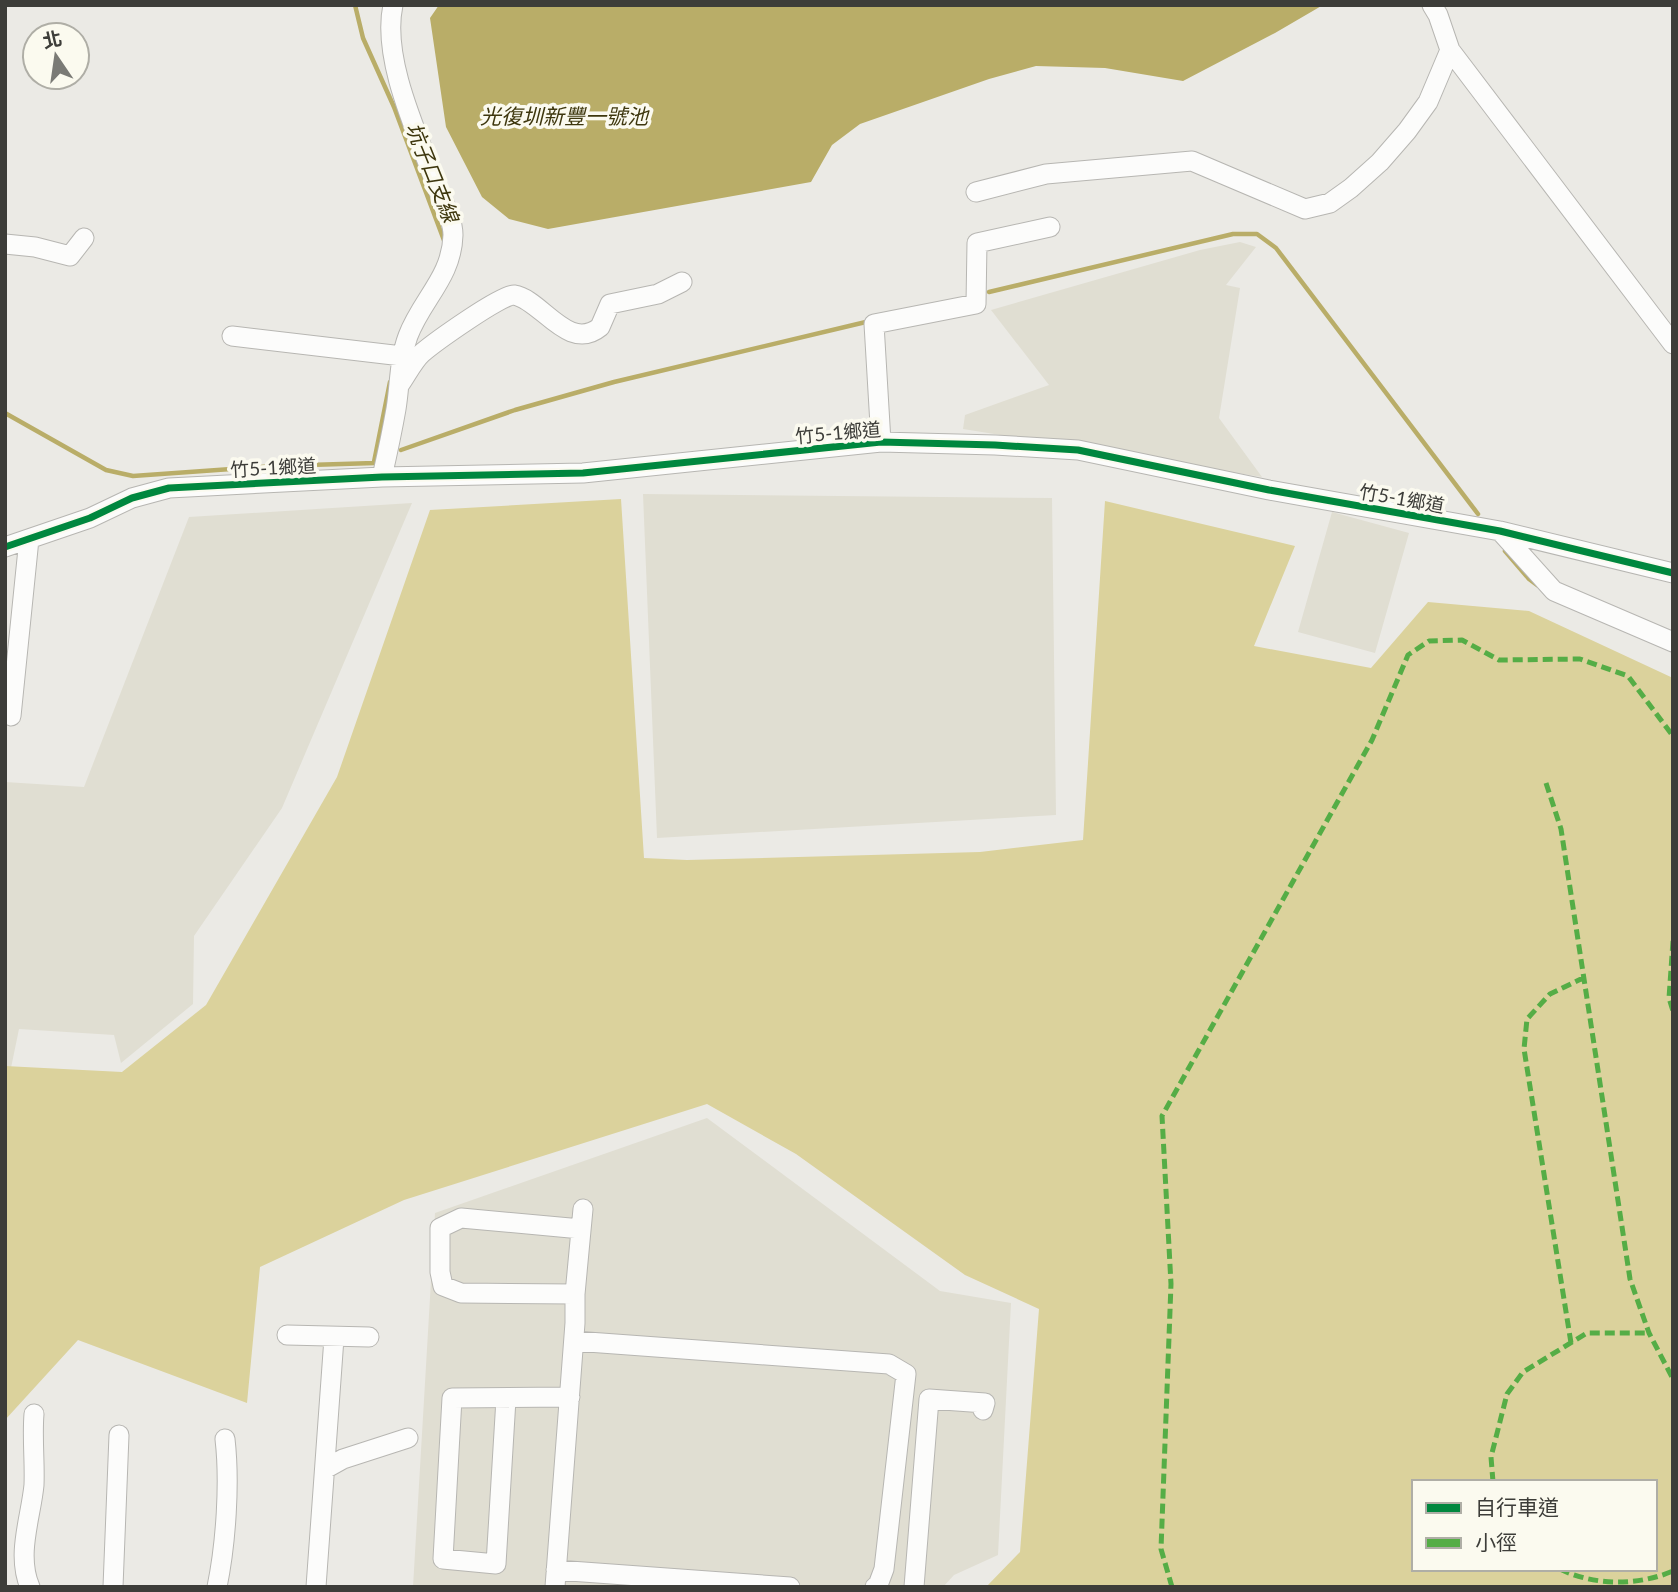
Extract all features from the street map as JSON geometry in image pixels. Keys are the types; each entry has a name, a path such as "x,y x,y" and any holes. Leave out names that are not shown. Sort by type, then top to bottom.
{"street":[{"path":"382,477 397,408 402,356 416,319 445,272 453,232 403,93 390,47 393,5"},
{"path":"1433,5 1450,50 1673,344"},
{"path":"976,192 1046,174 1192,161 1305,209 1330,203 1380,162 1407,131 1428,103 1450,50"},
{"path":"881,442 874,324 976,304 977,243 1050,227"},
{"path":"5,244 35,247 71,256 84,238"},
{"path":"399,384 420,355 494,302 510,295 521,298 562,328 587,333 600,327 610,304 658,295 682,282"},
{"path":"232,336 402,356"},
{"name":"竹5-1鄉道","path":"5,547 90,518 132,498 169,488 382,477 583,473 881,442 995,444 1079,450 1269,491 1500,531 1673,573"},
{"path":"1500,531 1554,591 1673,642"},
{"path":"11,716 29,539"},
{"path":"583,1209 556,1578 790,1587"},
{"path":"575,1294 461,1293 443,1286 440,1272 440,1228 461,1219 581,1230"},
{"path":"287,1335 369,1337"},
{"path":"317,1587 334,1338"},
{"path":"574,1341 889,1364 906,1374 884,1569 875,1587"},
{"path":"506,1399 496,1564 443,1559 452,1398 570,1397"},
{"path":"914,1587 929,1399 985,1403 983,1410"},
{"path":"30,1587 25,1577 24,1557 34,1481 34,1414"},
{"path":"113,1587 120,1435"},
{"path":"325,1469 343,1459 408,1438"},
{"path":"217,1587 222,1564 228,1475 225,1439"}],"shaded area":[{"path":"1240,242 1256,247 1226,285 1240,288 1219,418 1262,477 963,429 965,415 1049,385 991,310 1200,250"},
{"path":"643,494 1052,498 1056,815 657,838"},
{"path":"621,499 644,858 687,860 980,852 1083,840 1105,501 1295,546 1254,646 1371,668 1428,602 1529,611 1673,678 1673,1587 986,1587 1020,1552 1039,1309 965,1275 796,1154 707,1104 404,1200 260,1267 247,1403 78,1340 5,1420 5,1066 122,1072 206,1005 337,777 430,510"},
{"path":"412,503 282,808 194,936 193,1004 121,1063 114,1035 19,1029 5,1097 5,782 84,787 189,517"},
{"path":"1332,512 1409,533 1375,653 1298,632"},
{"path":"707,1118 940,1291 1011,1303 998,1555 954,1575 943,1587 413,1587 435,1213"}],"water":[{"name":"光復圳新豐一號池","path":"439,5 1323,5 1183,81 1105,68 1036,66 989,79 860,124 832,145 811,182 548,229 509,219 482,197 446,127 430,18"}],"waterway":[{"name":"坑子口支線","path":"355,5 363,38 394,107 445,243"},
{"path":"989,292 1233,234 1257,234 1276,248 1478,514"},
{"path":"401,450 515,410 614,382 870,321"},
{"name":"坑子口支線","path":"374,462 390,382"},
{"path":"5,413 106,470 133,476 275,466 375,463"},
{"path":"1505,551 1537,585"}],"marked path":[{"path":"1172,1587 1161,1549 1171,1284 1162,1116 1372,740 1408,655 1429,641 1462,640 1499,660 1580,659 1628,676 1673,736"},
{"path":"1546,783 1561,829 1630,1279 1649,1333 1673,1379"},
{"path":"1673,941 1669,998 1673,1011"},
{"path":"1571,1343 1524,1049 1527,1019 1550,994 1583,978"},
{"path":"1493,1480 1491,1457 1507,1394 1523,1372 1587,1333 1649,1333"},
{"path":"1564,1571 1587,1579 1616,1582 1645,1579 1673,1571"}],"cycle path":[{"path":"5,547 90,518 132,498 169,488 382,477 583,473 881,442 1078,450 1269,490 1500,531 1673,573"}]}
